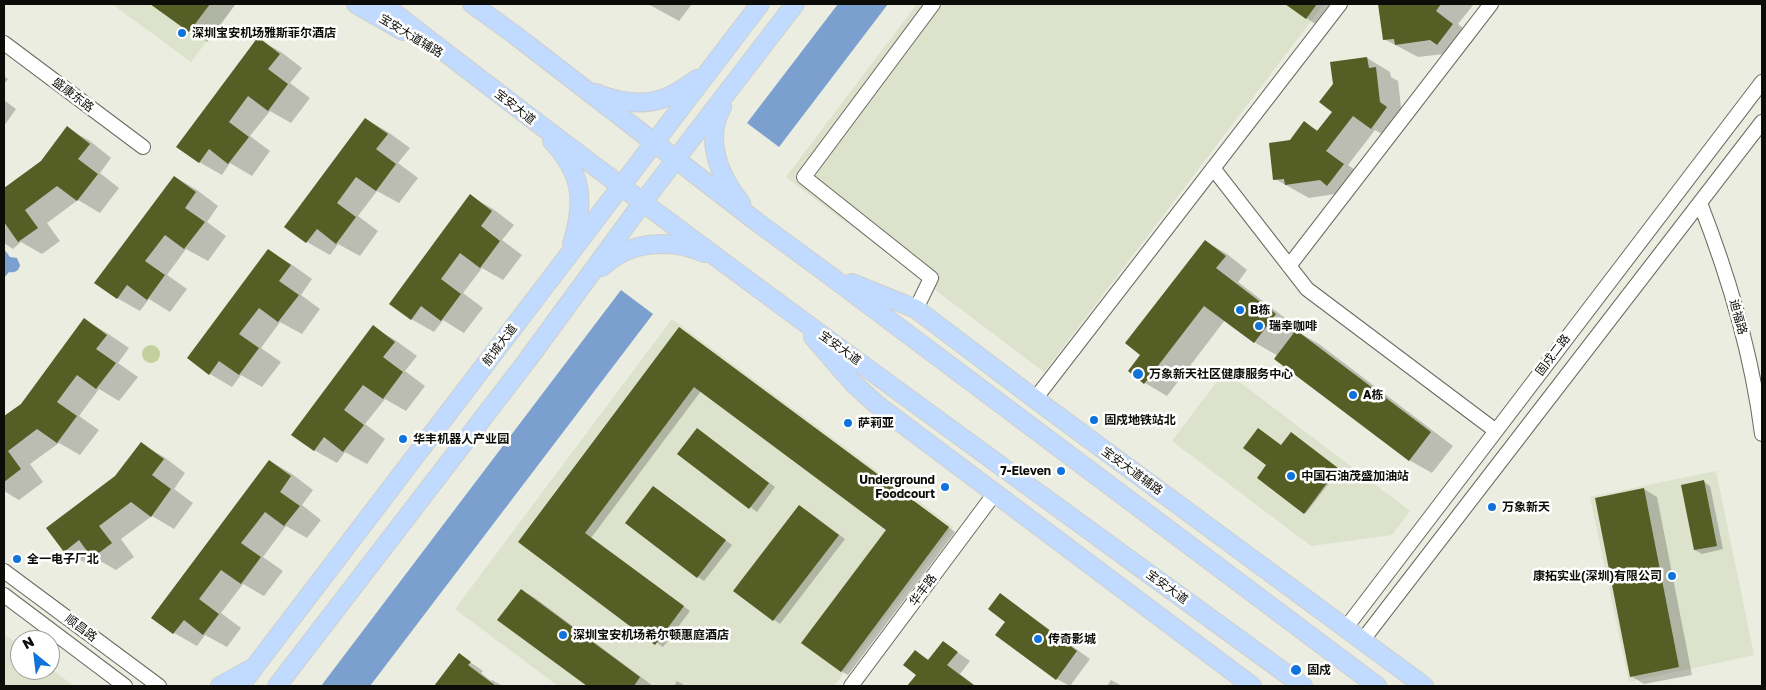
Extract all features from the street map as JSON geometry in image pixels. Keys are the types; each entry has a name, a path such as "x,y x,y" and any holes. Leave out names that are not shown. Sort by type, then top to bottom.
{"main road":[{"name":"宝安大道辅路","path":"356,4 465,68"},
{"name":"宝安大道","path":"383,4 535,122 726,264 1303,686"},
{"path":"472,4 515,35 676,161 1377,686"},
{"path":"482,4 515,35"},
{"name":"航城大道","path":"240,686 760,4"},
{"path":"277,686 795,4"},
{"path":"576,83 600,95 632,102 648,103 672,96 710,70"},
{"path":"732,86 720,110 716,125 714,138 715,152 719,168 726,181 757,222"},
{"path":"535,122 566,159 574,172 580,188 581,207 578,225 569,254"},
{"path":"584,284 617,255 631,248 648,244 672,244 697,250 726,264"},
{"name":"宝安大道辅路","path":"829,274 916,309 1035,400 1424,686"},
{"path":"791,312 853,382 876,404 1252,686"},
{"path":"220,686 256,666"}],"street":[{"path":"916,309 931,278 804,177 933,4"},
{"path":"1035,400 1340,4"},
{"path":"1289,266 1491,4"},
{"name":"盛康东路","path":"4,43 143,147"},
{"name":"固戍二路","path":"1345,628 1762,82"},
{"name":"固戍二路","path":"1362,641 1762,122"},
{"path":"1213,168 1307,289 1496,430"},
{"name":"迪福路","path":"1700,203 1719,252 1740,320 1762,434"},
{"name":"华丰路","path":"851,686 995,493"},
{"name":"顺昌路","path":"4,570 159,686"},
{"name":"顺昌路","path":"4,595 125,686"}],"shaded area":[{"name":"深圳宝安机场雅斯菲尔酒店","path":"112,4 235,4 191,62"},
{"path":"917,4 1324,4 1044,372 786,177"},
{"path":"672,319 953,527 834,686 558,686 455,609"},
{"name":"中国石油茂盛加油站","path":"1225,371 1410,511 1392,535 1311,546 1172,441"},
{"name":"康拓实业(深圳)有限公司","path":"1716,471 1754,655 1629,682 1590,497"},
{"path":"4,634 10,638 10,680 60,680 60,676 74,686 4,686"}],"green space":[{"path":"147,345 155,345 160,350 158,361 147,363 142,358 142,350"}],"water":[{"path":"838,4 888,4 779,147 747,123"},
{"path":"4,249 10,257 17,258 20,265 18,270 9,272 4,278"},
{"path":"621,290 653,314 370,686 321,686"}],"building":[{"path":"150,4 210,4 189,32"},
{"path":"1285,4 1317,4 1306,19"},
{"path":"1378,4 1441,4 1436,11 1453,24 1437,45 1430,40 1395,45 1394,39 1383,40"},
{"path":"258,37 280,54 268,69 288,84 268,111 248,96 229,122 249,137 228,164 209,149 199,163 176,147"},
{"path":"1367,57 1369,68 1376,67 1380,102 1387,107 1371,129 1353,116 1326,151 1344,164 1327,186 1320,180 1285,185 1284,179 1273,180 1269,143 1290,140 1304,121 1317,131 1332,112 1319,102 1333,84 1330,62"},
{"path":"365,118 388,134 376,149 396,164 376,191 356,177 337,203 356,217 336,244 317,229 306,243 284,227"},
{"path":"67,126 90,144 78,159 98,174 77,201 57,186 25,210 38,228 18,242 4,222 4,188 41,161"},
{"path":"174,176 196,192 185,208 205,222 184,249 165,235 145,261 165,275 147,300 127,285 117,299 94,283"},
{"path":"470,194 492,211 481,226 500,241 480,268 460,253 441,279 461,294 441,321 421,306 411,320 389,304"},
{"name":"B栋","path":"1205,240 1226,256 1216,268 1276,314 1254,343 1204,306 1144,384 1128,371 1140,355 1125,343"},
{"path":"268,249 291,265 279,281 299,295 278,322 259,308 239,334 259,348 239,375 219,361 209,375 187,358"},
{"path":"84,318 107,335 96,349 116,363 96,389 77,375 57,402 77,416 57,443 37,429 8,451 21,469 4,482 4,416 21,404"},
{"path":"373,325 395,342 383,357 403,372 383,399 363,385 344,410 364,425 343,452 324,437 314,451 291,435"},
{"path":"679,327 949,527 841,672 801,643 886,530 694,387 585,533 684,606 655,645 518,542"},
{"name":"A栋","path":"1296,330 1431,432 1409,461 1274,359"},
{"path":"697,428 769,483 749,509 677,454"},
{"path":"1258,428 1281,445 1291,432 1338,468 1304,514 1257,478 1266,465 1243,448"},
{"path":"141,442 164,459 152,475 171,489 151,517 131,502 99,526 112,543 92,558 79,540 64,552 46,528 115,476"},
{"path":"269,460 291,476 280,492 300,506 284,526 265,512 241,543 261,557 241,584 221,570 199,599 219,614 203,635 184,620 173,634 151,618"},
{"path":"1704,480 1717,546 1694,550 1681,485"},
{"path":"653,486 726,540 697,578 625,523"},
{"path":"1644,488 1679,667 1630,677 1595,498"},
{"path":"799,505 839,535 773,621 733,591"},
{"path":"521,589 640,677 634,686 587,686 497,620"},
{"path":"1000,593 1077,651 1056,680 995,635 1005,622 988,609"},
{"path":"943,641 958,652 947,665 975,686 907,686 916,675 903,665 915,650 928,660"},
{"path":"459,653 471,662 468,665 496,686 434,686"}],"place":[{"name":"深圳宝安机场雅斯菲尔酒店","path":"182,33"},
{"name":"B栋","path":"1240,310"},
{"name":"瑞幸咖啡","path":"1259,326"},
{"name":"万象新天社区健康服务中心","path":"1138,374"},
{"name":"A栋","path":"1353,395"},
{"name":"固戍地铁站北","path":"1094,420"},
{"name":"萨莉亚","path":"848,423"},
{"name":"华丰机器人产业园","path":"403,439"},
{"name":"7-Eleven","path":"1061,471"},
{"name":"中国石油茂盛加油站","path":"1291,476"},
{"name":"Underground Foodcourt","path":"945,487"},
{"name":"万象新天","path":"1492,507"},
{"name":"全一电子厂北","path":"17,559"},
{"name":"康拓实业(深圳)有限公司","path":"1672,576"},
{"name":"深圳宝安机场希尔顿惠庭酒店","path":"563,635"},
{"name":"传奇影城","path":"1038,639"},
{"name":"固戍","path":"1296,670"}]}
